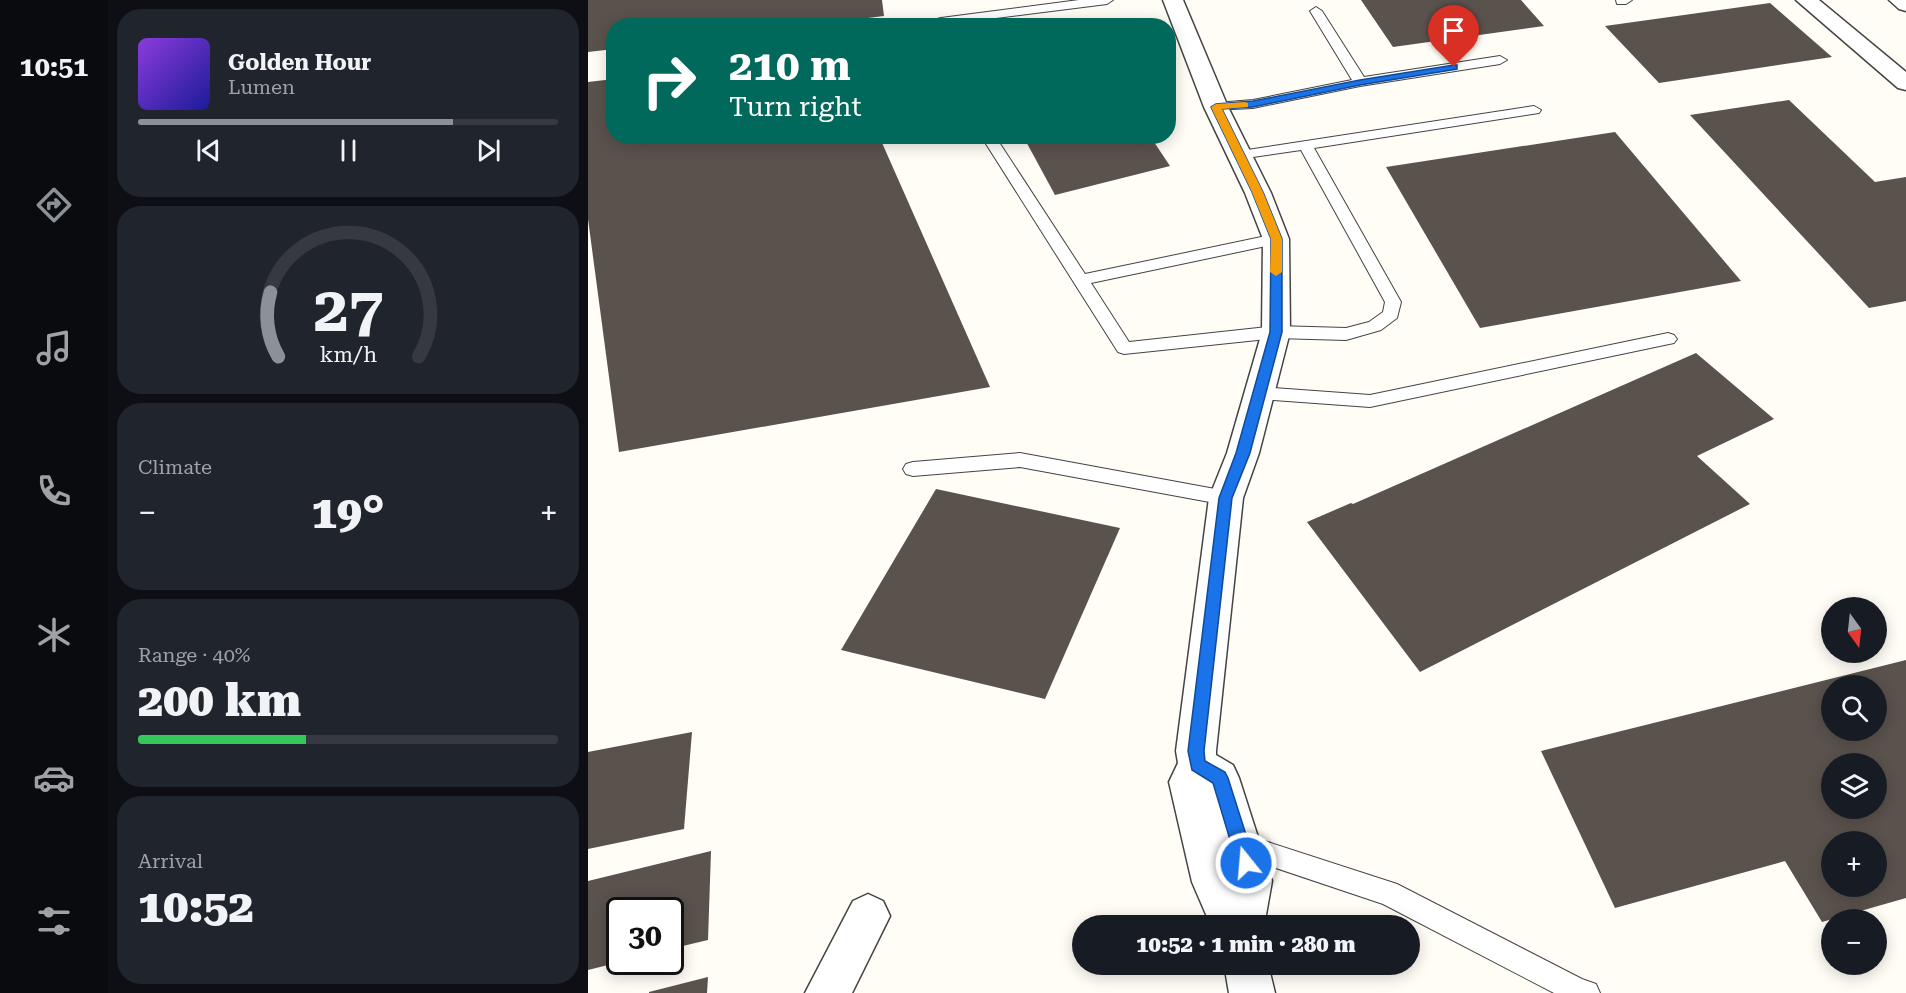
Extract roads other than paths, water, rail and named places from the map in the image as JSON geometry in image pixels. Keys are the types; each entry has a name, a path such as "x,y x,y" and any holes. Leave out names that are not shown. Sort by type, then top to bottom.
{"street":[{"path":"1173,0 1216,107 1276,239 1276,332 1243,453 1226,498 1196,751 1198,765 1190,782 1213,882 1229,915"},
{"path":"1806,0 1906,83"},
{"path":"1899,0 1906,5"},
{"path":"1198,765 1219,778 1240,845 1251,881 1244,915"},
{"path":"828,993 868,916"},
{"path":"1248,975 1252,993"}],"lane":[{"path":"971,18 1107,0"},
{"path":"1621,1 1626,0"},
{"path":"1316,11 1360,82"},
{"path":"1216,107 1253,104 1360,82 1500,60"},
{"path":"1239,155 1534,110"},
{"path":"993,144 1124,348 1276,332 1346,334 1375,326 1391,314 1393,302 1305,145"},
{"path":"1081,280 1276,239"},
{"path":"1259,393 1371,401 1668,339"},
{"path":"913,469 1020,460 1226,498"},
{"path":"1240,845 1388,893 1580,992 1587,993"}]}
